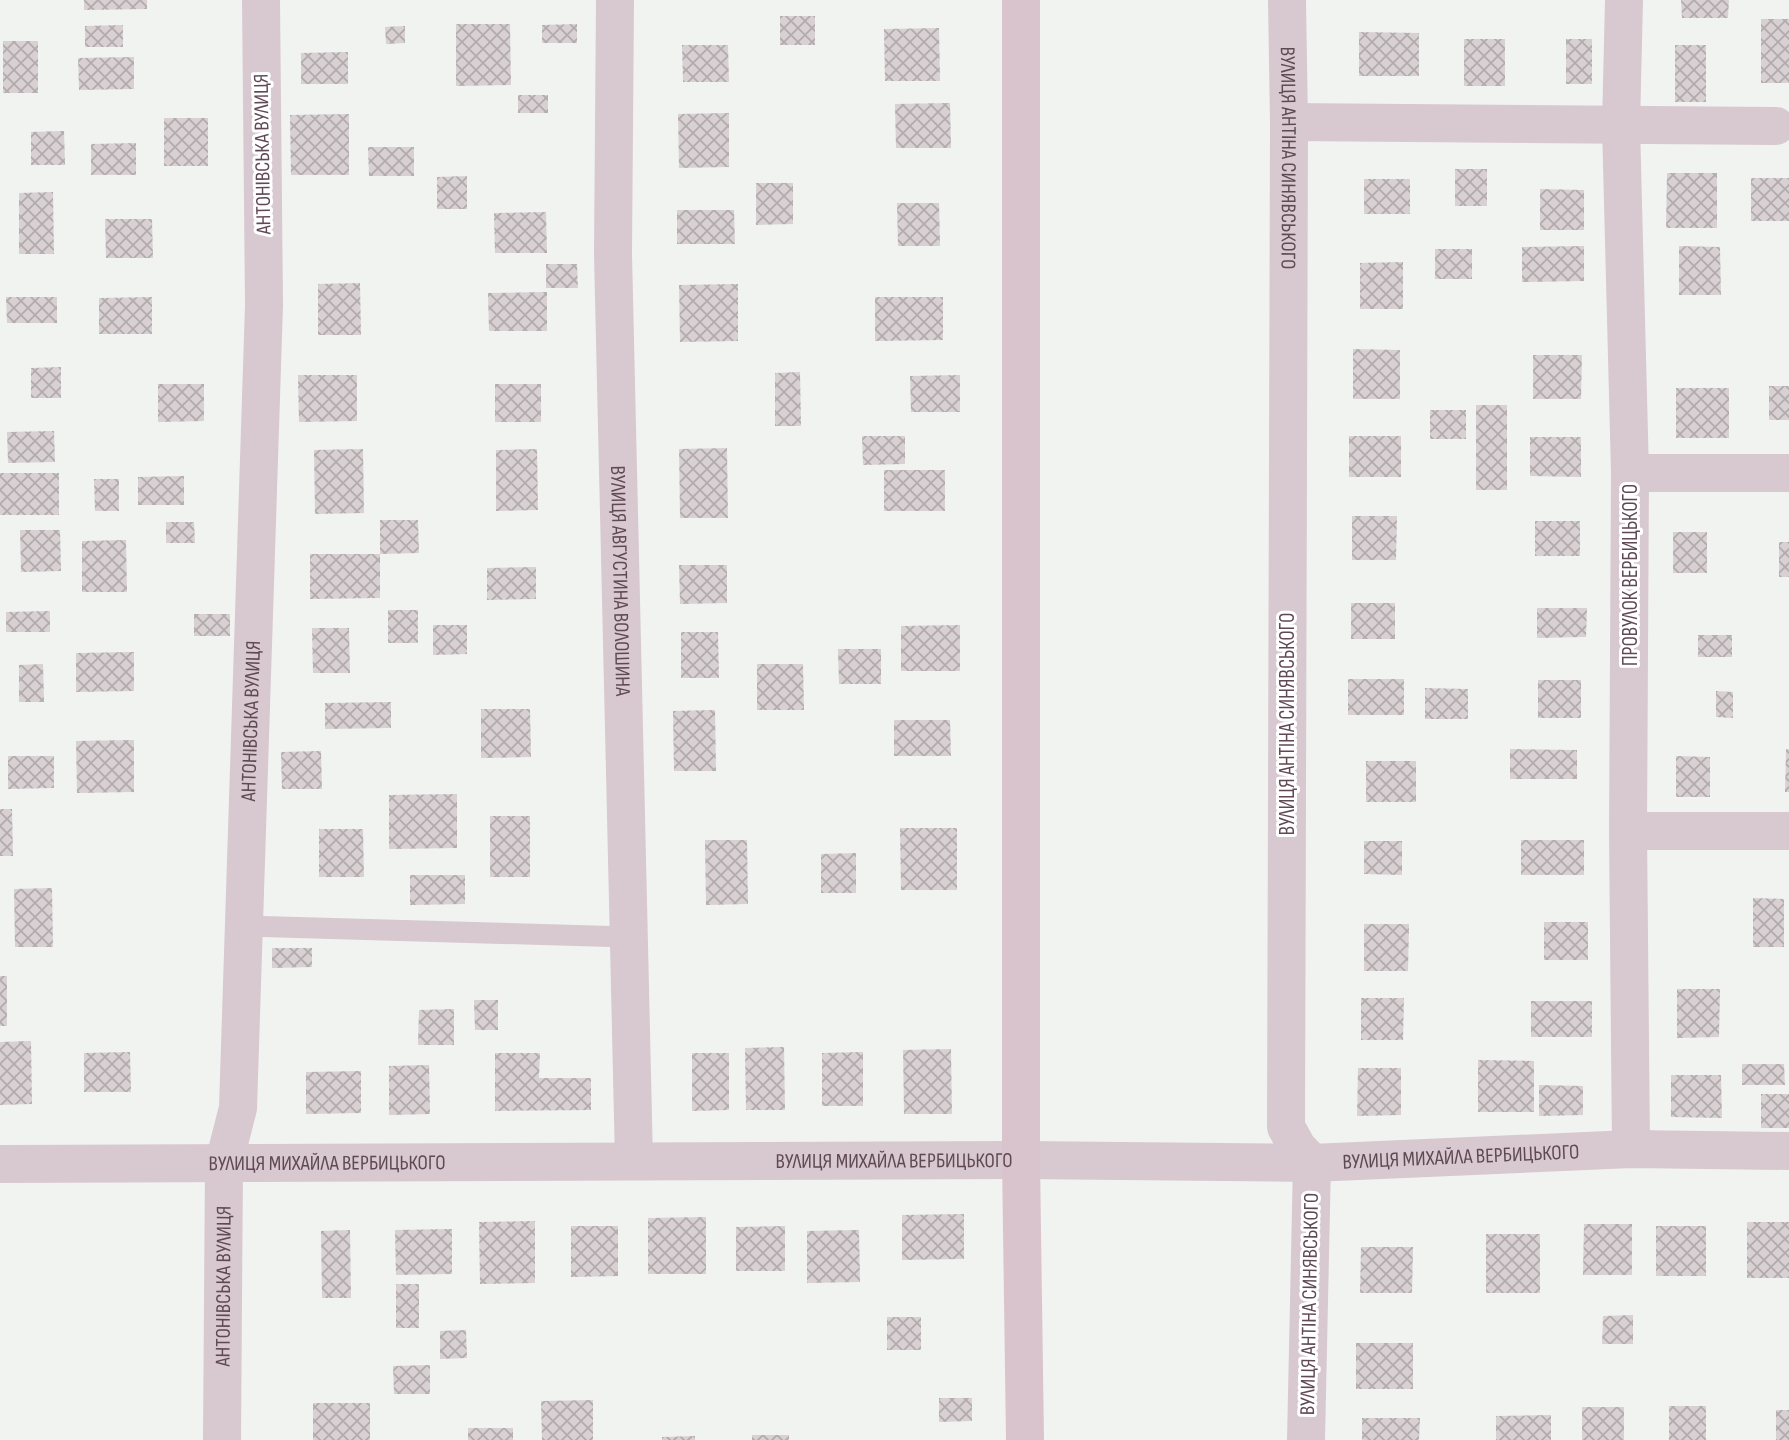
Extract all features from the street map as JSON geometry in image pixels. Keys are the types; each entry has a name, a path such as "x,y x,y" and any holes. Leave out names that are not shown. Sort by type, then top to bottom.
{"street":[{"name":"АНТОНІВСЬКА ВУЛИЦЯ","path":"222,1440 224,1163 238,1108 264,305 261,0"},
{"name":"ВУЛИЦЯ АВГУСТИНА ВОЛОШИНА","path":"615,0 613,254 634,1161"},
{"path":"1021,0 1021,1160 1025,1440"},
{"name":"ВУЛИЦЯ АНТІНА СИНЯВСЬКОГО","path":"1287,0 1289,122 1286,1127 1297,1147 1312,1163 1306,1440"},
{"name":"ПРОВУЛОК ВЕРБИЦЬКОГО","path":"1623,0 1621,125 1630,473 1628,831 1631,1149"},
{"path":"1289,122 1776,126"},
{"path":"1630,473 1789,473"},
{"path":"1628,831 1789,831"},
{"name":"ВУЛИЦЯ МИХАЙЛА ВЕРБИЦЬКОГО","path":"0,1164 1021,1160 1312,1163 1631,1149 1789,1150"}],"lane":[{"path":"243,926 628,937"}],"building":[{"path":"84,0 147,0 147,9 84,10"},
{"path":"1681,0 1729,0 1728,18 1682,18"},
{"path":"780,16 815,16 815,45 780,45"},
{"path":"1761,19 1789,19 1789,83 1761,83"},
{"path":"456,24 510,24 511,85 456,86"},
{"path":"577,24 577,43 542,43 542,25"},
{"path":"123,25 123,47 85,47 85,26"},
{"path":"405,26 405,43 386,44 385,27"},
{"path":"939,28 940,81 885,81 884,29"},
{"path":"1359,32 1419,33 1419,76 1359,76"},
{"path":"1464,39 1505,39 1505,86 1464,86"},
{"path":"1566,39 1592,39 1592,84 1566,84"},
{"path":"3,41 38,41 38,93 3,93"},
{"path":"682,45 728,45 729,82 683,82"},
{"path":"1675,45 1706,45 1706,102 1675,102"},
{"path":"348,52 348,84 301,84 301,53"},
{"path":"134,57 134,89 79,90 78,58"},
{"path":"518,95 548,95 548,113 518,113"},
{"path":"950,103 951,148 896,148 895,104"},
{"path":"729,113 729,167 679,168 678,114"},
{"path":"349,114 349,175 291,175 290,115"},
{"path":"164,118 208,118 208,166 164,166"},
{"path":"64,131 65,165 31,165 31,132"},
{"path":"136,143 136,175 91,175 91,144"},
{"path":"368,147 414,147 414,176 369,176"},
{"path":"1455,169 1487,169 1487,206 1455,206"},
{"path":"1667,173 1717,173 1717,228 1666,228"},
{"path":"467,176 467,209 437,209 437,177"},
{"path":"1751,178 1789,178 1789,221 1751,221"},
{"path":"1364,179 1410,179 1410,214 1364,214"},
{"path":"756,183 793,183 793,224 756,225"},
{"path":"1540,189 1584,190 1584,230 1540,230"},
{"path":"53,192 54,254 19,254 19,193"},
{"path":"897,203 939,203 940,246 898,246"},
{"path":"677,210 734,210 735,244 677,244"},
{"path":"546,212 547,253 495,253 494,213"},
{"path":"105,219 152,219 153,258 106,258"},
{"path":"1584,246 1584,281 1522,282 1522,247"},
{"path":"1679,246 1720,247 1721,295 1679,295"},
{"path":"1435,249 1472,249 1472,279 1435,279"},
{"path":"1403,262 1403,309 1360,309 1360,263"},
{"path":"546,264 577,264 578,288 546,288"},
{"path":"360,283 361,335 318,335 318,284"},
{"path":"738,284 738,341 680,342 679,285"},
{"path":"547,292 547,331 489,331 488,293"},
{"path":"6,297 57,297 57,323 7,323"},
{"path":"152,297 152,334 99,334 99,298"},
{"path":"875,297 943,297 943,340 875,341"},
{"path":"1353,349 1400,350 1400,399 1353,399"},
{"path":"1533,355 1582,355 1581,399 1533,399"},
{"path":"61,367 61,398 31,398 31,368"},
{"path":"800,372 801,426 775,426 775,373"},
{"path":"298,375 357,375 357,421 299,422"},
{"path":"960,375 960,412 911,412 910,376"},
{"path":"158,384 204,384 204,421 158,422"},
{"path":"495,384 541,384 541,422 495,422"},
{"path":"1769,386 1789,386 1789,420 1769,420"},
{"path":"1676,388 1729,388 1729,438 1676,438"},
{"path":"1476,405 1507,405 1507,490 1476,490"},
{"path":"1430,410 1466,410 1466,439 1430,439"},
{"path":"54,431 55,462 8,463 7,432"},
{"path":"862,436 905,436 905,464 863,465"},
{"path":"1349,436 1401,436 1401,477 1349,477"},
{"path":"1530,437 1581,437 1581,477 1530,476"},
{"path":"727,448 728,518 680,518 679,449"},
{"path":"363,449 364,513 315,514 314,450"},
{"path":"537,449 538,510 496,511 496,450"},
{"path":"884,470 945,470 945,511 884,511"},
{"path":"0,473 59,473 59,515 0,515"},
{"path":"184,476 184,505 138,505 138,477"},
{"path":"94,479 119,479 119,511 95,511"},
{"path":"1352,516 1397,516 1396,560 1352,560"},
{"path":"380,520 418,520 419,553 380,554"},
{"path":"1535,521 1580,521 1580,556 1535,556"},
{"path":"166,522 194,522 195,543 166,543"},
{"path":"20,530 60,530 61,571 21,572"},
{"path":"1673,532 1707,532 1707,573 1673,573"},
{"path":"126,540 127,592 82,592 82,541"},
{"path":"1779,542 1789,542 1789,577 1779,577"},
{"path":"310,554 380,554 380,598 310,599"},
{"path":"679,565 727,565 727,603 680,604"},
{"path":"536,567 536,599 487,600 487,568"},
{"path":"1351,603 1395,603 1395,639 1351,639"},
{"path":"1537,608 1587,608 1586,637 1537,638"},
{"path":"388,610 418,610 418,643 388,643"},
{"path":"50,611 50,632 6,632 6,612"},
{"path":"194,614 230,614 230,636 194,636"},
{"path":"433,625 467,625 467,654 433,655"},
{"path":"960,625 960,671 901,671 901,626"},
{"path":"312,628 349,628 350,673 313,673"},
{"path":"681,632 718,632 719,678 681,678"},
{"path":"1698,635 1732,635 1732,657 1698,657"},
{"path":"838,649 881,649 881,684 839,684"},
{"path":"134,652 134,691 76,692 76,653"},
{"path":"43,664 44,702 19,702 19,665"},
{"path":"757,664 803,664 804,710 757,710"},
{"path":"1348,679 1404,679 1404,715 1348,715"},
{"path":"1538,680 1581,680 1581,718 1538,718"},
{"path":"1425,688 1468,689 1468,719 1425,719"},
{"path":"1716,691 1733,692 1733,718 1716,717"},
{"path":"391,702 391,728 325,729 325,703"},
{"path":"481,709 530,709 531,757 481,758"},
{"path":"715,710 716,771 674,771 673,711"},
{"path":"894,720 950,720 951,756 894,756"},
{"path":"134,740 134,792 77,793 76,741"},
{"path":"1510,749 1577,750 1577,779 1510,779"},
{"path":"1786,749 1789,749 1789,792 1785,792"},
{"path":"321,751 322,789 282,789 281,752"},
{"path":"8,756 54,756 54,788 8,789"},
{"path":"1676,756 1710,757 1710,797 1676,797"},
{"path":"1366,761 1416,761 1416,802 1366,802"},
{"path":"457,794 457,848 389,849 389,795"},
{"path":"0,809 12,809 13,856 0,856"},
{"path":"490,816 530,816 530,877 490,877"},
{"path":"900,828 957,828 957,890 901,890"},
{"path":"319,829 363,829 364,877 319,877"},
{"path":"705,840 747,840 748,904 706,905"},
{"path":"1521,840 1584,840 1584,875 1521,875"},
{"path":"1364,841 1402,841 1402,875 1364,874"},
{"path":"856,853 856,893 821,893 821,854"},
{"path":"410,875 465,875 465,904 410,905"},
{"path":"52,888 53,947 15,947 14,889"},
{"path":"1753,898 1784,899 1784,947 1753,947"},
{"path":"1544,922 1588,922 1588,960 1544,960"},
{"path":"1364,924 1409,924 1408,971 1364,971"},
{"path":"272,948 312,948 312,967 272,968"},
{"path":"0,976 7,976 7,1026 0,1026"},
{"path":"1677,989 1720,989 1719,1037 1677,1038"},
{"path":"1361,998 1404,998 1403,1040 1361,1040"},
{"path":"474,1000 498,1000 498,1030 475,1030"},
{"path":"1531,1001 1592,1001 1592,1037 1531,1037"},
{"path":"454,1009 454,1045 418,1045 419,1010"},
{"path":"31,1041 32,1104 0,1105 0,1042"},
{"path":"784,1047 785,1110 746,1110 745,1048"},
{"path":"951,1049 952,1114 904,1114 903,1050"},
{"path":"130,1052 131,1092 84,1092 84,1053"},
{"path":"863,1052 863,1106 822,1106 822,1053"},
{"path":"495,1053 540,1053 539,1078 591,1078 591,1110 495,1111"},
{"path":"692,1053 729,1053 729,1110 692,1111"},
{"path":"1478,1060 1534,1061 1534,1112 1478,1112"},
{"path":"1742,1064 1784,1064 1785,1085 1742,1085"},
{"path":"429,1065 430,1114 389,1115 389,1066"},
{"path":"1358,1068 1401,1068 1401,1115 1357,1116"},
{"path":"361,1071 361,1113 306,1114 306,1072"},
{"path":"1671,1075 1721,1075 1722,1118 1671,1117"},
{"path":"1539,1085 1583,1086 1583,1115 1539,1116"},
{"path":"1761,1094 1789,1094 1789,1128 1761,1128"},
{"path":"964,1214 964,1259 902,1260 902,1215"},
{"path":"706,1217 706,1274 648,1274 648,1218"},
{"path":"535,1221 535,1283 480,1284 479,1222"},
{"path":"1747,1222 1789,1222 1789,1278 1747,1278"},
{"path":"1584,1224 1632,1224 1632,1275 1583,1275"},
{"path":"571,1226 618,1226 618,1276 571,1277"},
{"path":"785,1226 785,1271 736,1271 736,1227"},
{"path":"1656,1226 1706,1226 1706,1276 1656,1276"},
{"path":"452,1229 452,1274 396,1275 395,1230"},
{"path":"350,1230 351,1298 322,1298 321,1231"},
{"path":"859,1230 860,1282 807,1283 807,1231"},
{"path":"1486,1234 1540,1234 1540,1293 1486,1293"},
{"path":"1361,1247 1413,1247 1412,1293 1360,1293"},
{"path":"396,1284 419,1284 419,1328 396,1328"},
{"path":"1633,1315 1633,1344 1602,1344 1603,1316"},
{"path":"887,1317 921,1317 921,1350 887,1350"},
{"path":"466,1330 467,1358 440,1359 440,1331"},
{"path":"1356,1343 1413,1343 1413,1389 1356,1389"},
{"path":"430,1365 430,1394 394,1394 393,1366"},
{"path":"939,1398 972,1398 972,1421 939,1422"},
{"path":"593,1400 593,1440 542,1440 541,1401"},
{"path":"313,1403 370,1403 370,1440 313,1440"},
{"path":"1669,1406 1706,1406 1706,1440 1669,1440"},
{"path":"1582,1407 1624,1407 1624,1440 1582,1440"},
{"path":"1776,1410 1789,1410 1789,1440 1776,1440"},
{"path":"1551,1415 1551,1440 1496,1440 1496,1416"},
{"path":"1362,1418 1420,1418 1419,1440 1362,1440"},
{"path":"468,1428 513,1428 513,1440 468,1440"},
{"path":"752,1435 789,1435 789,1440 752,1440"},
{"path":"695,1436 695,1440 662,1440 662,1437"}]}
